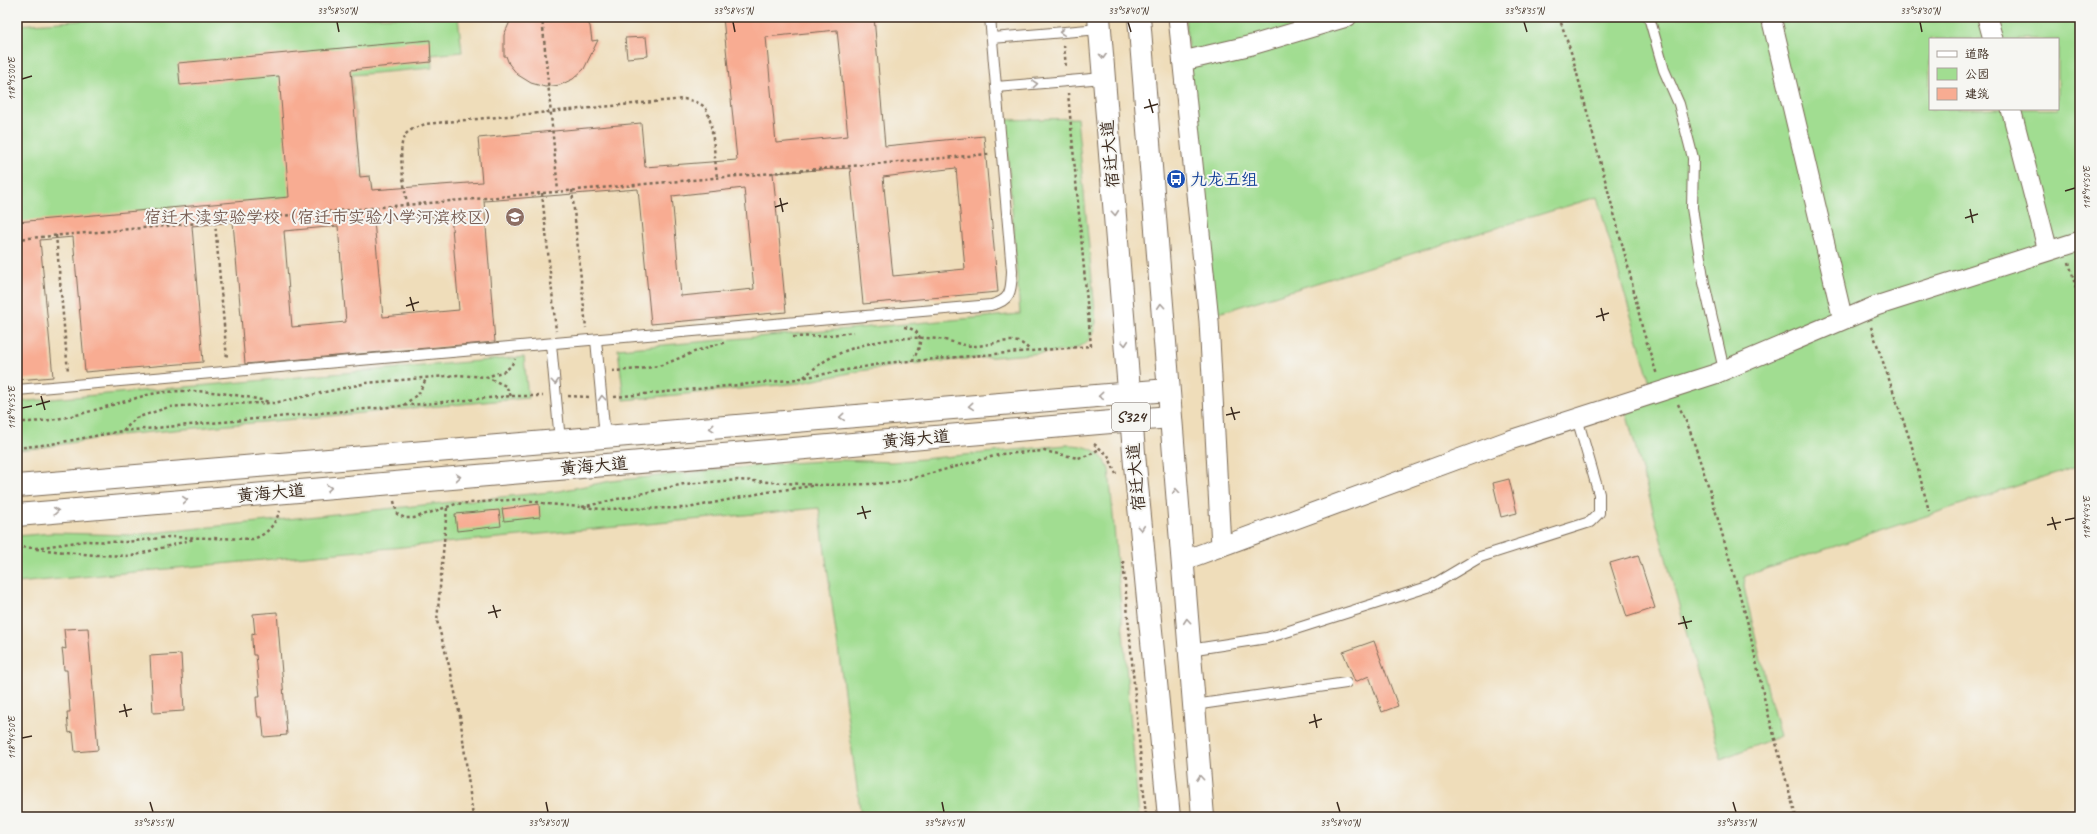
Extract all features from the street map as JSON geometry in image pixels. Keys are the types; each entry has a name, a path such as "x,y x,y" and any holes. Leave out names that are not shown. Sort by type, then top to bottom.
{"main road":[{"name":"S324","path":"1139,17 1203,817"},
{"name":"宿迁大道","path":"1100,23 1131,421 1169,817"},
{"name":"黄海大道","path":"17,486 1168,390"},
{"name":"黄海大道","path":"17,514 1170,417"}],"street":[{"path":"1178,17 1209,321 1221,546"},
{"path":"1183,61 1252,45 1347,17"},
{"path":"1771,17 1843,320"},
{"path":"1987,17 1993,38"},
{"path":"1182,561 1510,440 1724,370 1866,311 2064,246 2011,110"}],"lane":[{"path":"17,390 1002,303 1009,296 1012,271 990,17"},
{"path":"1649,17 1664,70 1679,104 1693,158 1692,208 1704,283 1724,370"},
{"path":"992,38 1063,32 1100,23"},
{"path":"996,87 1104,78"},
{"path":"592,340 599,373 605,437"},
{"path":"554,343 556,396 560,441"},
{"path":"1189,650 1267,638 1416,591 1431,586 1452,575 1467,564 1480,558 1590,522 1599,513 1599,494 1577,418"},
{"path":"1194,705 1346,682"}],"path":[{"path":"542,17 558,191"},
{"path":"1559,17 1576,71 1629,270 1642,327 1662,391 1678,405 1689,428 1708,485 1747,620 1765,702 1796,817"},
{"path":"17,448 51,444 122,431 511,396 602,397 804,377 912,361 1091,346 1063,32"},
{"path":"407,205 402,148 404,136 412,129 439,121 684,99 698,102 706,109 710,121 717,178"},
{"path":"17,239 1002,153"},
{"path":"572,190 592,340"},
{"path":"542,193 554,343"},
{"path":"215,222 228,372"},
{"path":"56,235 69,386"},
{"path":"2064,246 2080,303"},
{"path":"1866,311 1910,443 1929,511"},
{"path":"899,328 906,327 915,331 920,338 921,345 912,361"},
{"path":"788,337 822,336 862,331"},
{"path":"804,377 816,367 840,354 870,345 920,338 939,339 966,345 982,345 1012,340 1026,344 1030,350"},
{"path":"599,373 649,368 665,364 702,348 730,342"},
{"path":"122,431 136,418 169,407 212,404 274,403 368,383 457,375 486,377 505,372 511,366 521,346"},
{"path":"404,406 419,393 427,377"},
{"path":"486,377 506,386 511,396"},
{"path":"17,422 56,420 156,393 199,390 230,393 274,403"},
{"path":"1091,443 1097,444 1108,455 1116,474 1116,482"},
{"path":"394,500 397,514 405,518 414,518 456,504 521,499 582,507 659,510 688,508 767,492 818,485 896,482 1008,453 1044,451 1078,458 1089,455 1101,448"},
{"path":"582,507 684,484 711,481 757,480 818,485"},
{"path":"386,501 402,500"},
{"path":"447,507 437,621 450,669 460,716 473,817"},
{"path":"272,512 288,510"},
{"path":"18,548 36,548 84,541 126,542 169,537 244,540 261,536 272,527 280,511"},
{"path":"18,548 94,555 132,556 198,538"},
{"path":"1123,554 1146,817"}],"green space":[{"path":"88,17 458,17 462,52 431,55 432,68 352,75 360,177 370,176 372,190 17,225 17,25 89,20"},
{"path":"1185,17 2080,17 2080,465 1745,576 1744,587 1780,736 1721,759 1626,412 1651,386 1597,197 1215,314"},
{"path":"1077,118 1096,322 1090,338 1084,344 1068,351 909,364 860,371 800,383 624,400 618,349 1020,314 1005,120"},
{"path":"524,357 528,398 119,435 39,448 17,450 17,402"},
{"path":"1066,445 1086,447 1092,450 1101,457 1109,469 1139,817 861,817 819,508 17,583 17,536 52,533 132,535 559,491 611,481 774,464 839,460 892,462"}],"building":[{"path":"512,17 584,17 590,26 592,41 598,40 584,69 573,79 560,85 545,87 531,83 518,75 509,64 506,56 504,56 504,35"},
{"path":"723,17 874,17 885,146 984,136 998,292 863,304 850,168 773,173 786,312 651,324 638,189 484,201 495,342 245,364 233,222 192,226 203,362 85,372 73,237 40,240 53,377 17,380 17,222 289,197 279,76 180,85 178,63 430,40 431,62 351,70 360,177 370,176 372,190 482,182 478,138 641,123 645,167 737,160","holes":["837,30 848,136 776,143 766,37","956,168 965,269 893,276 883,177","744,188 754,289 681,296 672,196","451,215 459,310 383,317 374,221","338,226 346,322 292,327 284,231"]},
{"path":"646,37 648,56 627,58 625,38"},
{"path":"1509,479 1517,513 1501,517 1493,483"},
{"path":"539,504 540,517 504,521 502,509"},
{"path":"499,510 501,526 457,531 455,514"},
{"path":"1638,555 1655,608 1627,617 1610,563"},
{"path":"277,612 287,735 264,737 262,717 258,717 257,711 256,697 260,697 256,655 253,655 252,633 255,634 253,614"},
{"path":"88,628 98,750 75,752 73,732 69,733 68,726 67,712 70,712 67,670 64,670 62,648 66,649 64,629"},
{"path":"1374,641 1398,706 1382,712 1369,676 1355,682 1343,652"},
{"path":"181,654 184,711 153,713 150,656"}],"place":[{"name":"九龙五组","path":"1176,179"},
{"name":"宿迁木渎实验学校（宿迁市实验小学河滨校区）","path":"515,217"}]}
